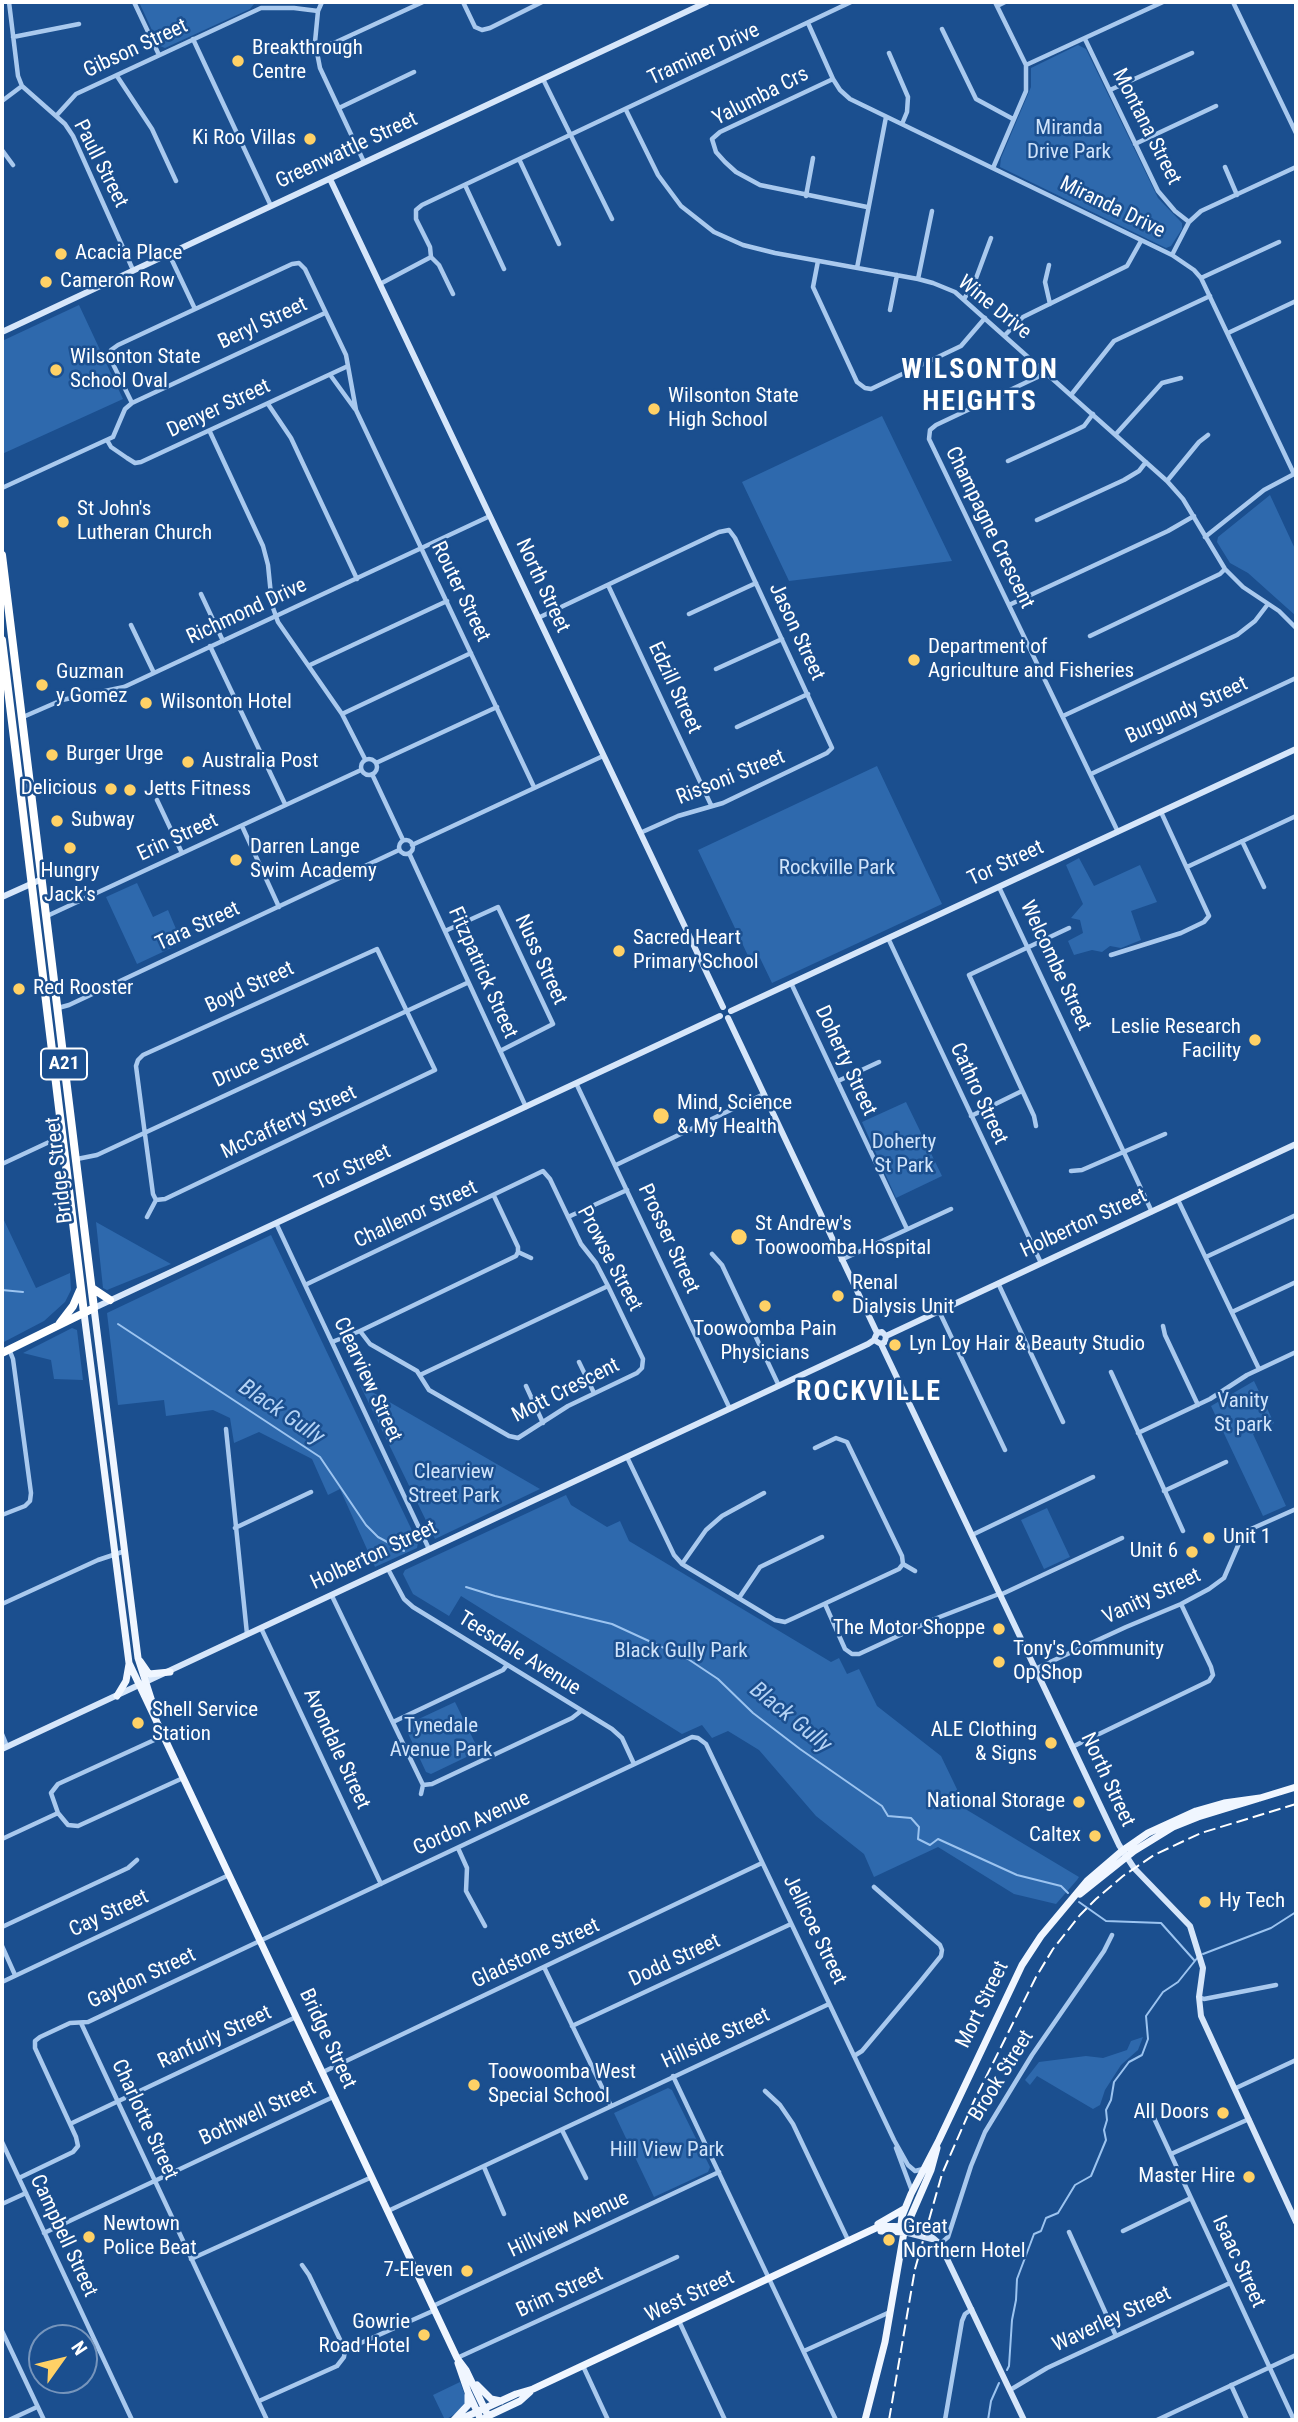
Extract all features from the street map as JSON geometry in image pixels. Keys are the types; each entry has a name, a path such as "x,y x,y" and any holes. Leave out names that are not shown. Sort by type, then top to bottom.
{"highway":[{"name":"Bridge Street","path":"2,555 94,1308"},
{"name":"Bridge Street","path":"2,640 84,1312"},
{"path":"58,1325 73,1306 81,1287"},
{"path":"92,1287 110,1300"},
{"name":"Tor Street","path":"5,1351 94,1308"}],"main road":[{"name":"Bridge Street","path":"94,1308 141,1684"},
{"name":"Bridge Street","path":"84,1312 129,1663 434,2308 457,2358 468,2392 483,2417"},
{"path":"69,1320 78,1324 86,1333"},
{"path":"138,1658 149,1674 170,1672"},
{"path":"117,1696 125,1681 129,1663"},
{"name":"Mort Street","path":"865,2420 885,2342 905,2208 1022,1965 1041,1936 1076,1896 1154,1830 1185,1815 1224,1803 1260,1798 1296,1787"},
{"name":"Mort Street","path":"904,2228 931,2169 939,2140"},
{"path":"870,2231 905,2208"},
{"name":"West Street","path":"483,2417 502,2401 679,2322 880,2226 904,2228"},
{"name":"West Street","path":"862,2235 904,2228"},
{"name":"Bridge Street","path":"457,2358 466,2370 483,2417"},
{"path":"466,2370 487,2397 502,2401"},
{"name":"West Street","path":"456,2420 483,2417 520,2401 533,2389"},
{"path":"456,2420 468,2405 468,2392"}],"street":[{"path":"2,101 22,86 9,2"},
{"path":"134,2 159,55"},
{"path":"258,2 261,8"},
{"path":"322,2 318,11 316,47 320,68 364,162"},
{"path":"316,47 334,43 423,2"},
{"path":"463,2 475,27 482,30 542,2"},
{"name":"Greenwattle Street","path":"2,332 707,2"},
{"name":"Traminer Drive","path":"431,257 430,247 416,219 416,210 422,205 851,2"},
{"path":"993,168 1026,91 1026,65 996,4 1006,2"},
{"path":"1026,65 1163,2"},
{"path":"1233,2 1296,132"},
{"name":"Gibson Street","path":"56,116 76,94 261,8 318,11"},
{"name":"Miranda Drive","path":"808,23 833,79 850,99 1182,260 1201,278 1295,473"},
{"path":"13,37 79,24"},
{"path":"942,29 976,99 1013,119"},
{"name":"Montana Street","path":"1085,38 1158,191 1175,211 1189,222"},
{"path":"193,39 271,206"},
{"path":"1110,90 1192,53"},
{"path":"889,54 908,97 907,112 902,124"},
{"path":"339,108 414,72"},
{"path":"117,76 152,130 176,181"},
{"path":"542,79 612,219"},
{"name":"Yalumba Crs","path":"833,79 720,132 712,139 716,152 725,163 747,178 773,189 867,207"},
{"name":"Paull Street","path":"22,86 56,116 73,136 134,270"},
{"path":"1135,144 1216,106"},
{"name":"Wine Drive","path":"626,110 658,175 681,206 715,232 743,245 918,279 943,286 964,299 1167,481 1194,516 1225,569 1243,587 1296,628"},
{"path":"857,268 886,117"},
{"path":"2,150 13,165"},
{"path":"806,196 813,158"},
{"path":"519,159 559,244"},
{"path":"1225,167 1237,195"},
{"path":"1172,255 1189,222 1202,211 1296,167"},
{"name":"North Street","path":"330,179 723,1007 720,1010 726,1015 764,1094 877,1339 1124,1854 1154,1891 1187,1922 1202,1963 1203,1980 1199,1997 1201,2016 1296,2222"},
{"path":"465,185 504,270"},
{"path":"918,279 932,211"},
{"path":"964,299 975,281 991,239"},
{"path":"1005,335 1023,317 1127,266 1141,241"},
{"path":"1201,278 1279,242"},
{"path":"2,488 113,437 125,409 132,402 111,359 111,350 195,309 169,254"},
{"path":"380,284 431,257 439,265 453,294"},
{"path":"818,261 813,287 857,382 865,388 871,389 961,346 985,318"},
{"name":"Router Street","path":"195,309 299,263 305,269 346,355 356,410"},
{"path":"1049,265 1045,282 1050,304"},
{"path":"890,310 897,275"},
{"path":"1071,395 1114,341 1210,296"},
{"path":"1228,333 1296,301"},
{"name":"Beryl Street","path":"132,402 325,313"},
{"name":"Denyer Street","path":"107,440 111,447 135,463 141,462 348,366"},
{"name":"Champagne Crescent","path":"1046,373 936,425 930,430 929,439 1118,832"},
{"name":"Router Street","path":"331,376 356,410 534,788"},
{"path":"1116,434 1162,383 1181,378"},
{"path":"268,404 290,438 357,579"},
{"path":"1008,461 1084,426 1093,414"},
{"path":"210,432 263,547 276,617 342,714 365,759"},
{"path":"1167,481 1208,435"},
{"path":"1037,520 1124,480 1139,471 1146,462"},
{"path":"1205,537 1264,489 1295,473"},
{"name":"Richmond Drive","path":"12,721 62,700 113,691 490,516"},
{"path":"1009,605 1168,531 1194,516"},
{"name":"Jason Street","path":"608,585 708,537 729,530 832,748"},
{"path":"1090,636 1220,575 1225,569"},
{"path":"689,614 756,583"},
{"path":"538,619 608,585"},
{"name":"Edzill Street","path":"608,585 712,804"},
{"path":"201,594 223,641"},
{"path":"310,665 447,601"},
{"path":"1063,716 1237,635 1255,621 1268,604"},
{"path":"131,625 154,673"},
{"path":"716,669 782,639"},
{"path":"210,646 285,804"},
{"path":"342,714 471,653"},
{"name":"Burgundy Street","path":"1091,774 1296,678"},
{"path":"737,727 808,694"},
{"path":"376,763 497,707"},
{"name":"Rissoni Street","path":"639,833 678,816 723,803 827,753 832,748"},
{"name":"Tor Street","path":"94,1308 1296,749"},
{"path":"403,840 399,850 408,853 412,845 603,756"},
{"path":"365,759 376,763"},
{"path":"365,759 361,770 372,774"},
{"path":"372,774 377,768 376,763"},
{"name":"Erin Street","path":"46,916 361,770"},
{"path":"372,774 403,840"},
{"path":"157,800 182,853"},
{"path":"1111,955 1181,933 1204,922 1209,916 1208,908 1161,812"},
{"path":"1186,867 1296,816"},
{"path":"242,826 279,907"},
{"path":"403,840 408,840 412,845"},
{"path":"1242,841 1264,887"},
{"name":"Tara Street","path":"47,1009 69,1005 399,850"},
{"name":"Fitzpatrick Street","path":"408,853 526,1107"},
{"path":"2,897 42,879"},
{"name":"Welcombe Street","path":"999,887 1152,1212"},
{"name":"Nuss Street","path":"445,931 498,907 553,1024 500,1051"},
{"path":"1036,1126 1034,1116 969,975 1069,928"},
{"name":"Cathro Street","path":"888,939 1041,1263"},
{"name":"Boyd Street","path":"144,1133 136,1066 138,1060 155,1049 377,948 408,1010"},
{"name":"Druce Street","path":"66,1161 97,1155 467,983"},
{"name":"Doherty Street","path":"791,983 906,1228"},
{"name":"McCafferty Street","path":"156,1200 165,1199 435,1070 408,1010"},
{"path":"838,1081 878,1062"},
{"name":"Prosser Street","path":"576,1083 730,1409"},
{"path":"971,1115 1022,1091"},
{"path":"616,1164 764,1094"},
{"path":"144,1133 156,1200 146,1217"},
{"path":"1071,1171 1082,1170 1165,1134"},
{"path":"2,1164 62,1136"},
{"name":"Holberton Street","path":"5,1748 877,1339 885,1342 886,1336 1296,1144"},
{"name":"Prowse Street","path":"539,1173 543,1171 550,1179 581,1244 608,1286 643,1359 642,1368"},
{"name":"Challenor Street","path":"304,1285 539,1173"},
{"path":"568,1217 627,1189"},
{"path":"332,1342 516,1256 518,1247 494,1196"},
{"path":"1178,1200 1259,1369"},
{"path":"841,1260 951,1209"},
{"path":"1206,1257 1296,1215"},
{"name":"Clearview Street","path":"276,1223 429,1550"},
{"path":"518,1252 531,1258"},
{"path":"712,1254 722,1265 779,1386"},
{"path":"1232,1312 1296,1282"},
{"path":"998,1283 1063,1422"},
{"path":"420,1375 608,1286"},
{"path":"939,1311 1004,1450"},
{"path":"1163,1325 1165,1335 1198,1405"},
{"name":"Mott Crescent","path":"360,1331 370,1344 420,1375 429,1390 509,1436 518,1438 568,1406 637,1373 642,1368"},
{"path":"2,1515 25,1506 30,1502 31,1493 13,1359 5,1351"},
{"path":"1138,1433 1198,1405 1259,1369 1296,1352"},
{"path":"579,1362 594,1393"},
{"path":"1111,1372 1183,1531"},
{"path":"526,1386 543,1423"},
{"path":"226,1429 247,1635"},
{"path":"627,1457 674,1556 682,1564 775,1620 785,1622 899,1569 903,1564 902,1556 847,1443 836,1438 815,1448"},
{"path":"1164,1491 1226,1462"},
{"path":"972,1535 1093,1477"},
{"path":"235,1528 311,1492"},
{"path":"682,1564 706,1530 722,1516 764,1493"},
{"name":"Vanity Street","path":"1035,1669 1181,1604 1224,1578 1240,1541 1251,1530 1296,1508"},
{"path":"739,1598 760,1567 822,1537"},
{"path":"825,1604 845,1649 852,1654 859,1654 937,1618 1000,1595 1122,1538"},
{"path":"2,1604 125,1551"},
{"path":"903,1564 915,1572"},
{"name":"Teesdale Avenue","path":"388,1569 404,1599 413,1607 622,1738 635,1764"},
{"path":"332,1596 423,1785 421,1794"},
{"path":"1072,1747 1209,1681 1213,1675 1212,1667 1181,1604"},
{"name":"Avondale Street","path":"261,1628 381,1884"},
{"path":"393,1722 498,1673 507,1665"},
{"path":"423,1785 432,1784 572,1718 581,1711"},
{"path":"2,1734 5,1748"},
{"path":"164,1736 54,1787 51,1793 58,1813 68,1825 78,1826 184,1777"},
{"name":"Gordon Avenue","path":"261,1941 692,1737 698,1738"},
{"name":"Jellicoe Street","path":"698,1738 706,1745 894,2140 908,2165 915,2171 923,2169"},
{"path":"2,1839 58,1813"},
{"path":"458,1848 467,1868 466,1891 485,1926"},
{"path":"2,1927 128,1868 136,1860"},
{"name":"Gladstone Street","path":"323,2072 762,1863"},
{"name":"Cay Street","path":"2,1982 229,1875"},
{"path":"854,2056 868,2044 941,1956 942,1950 940,1944 874,1887"},
{"name":"Dodd Street","path":"572,2026 791,1924"},
{"name":"Brook Street","path":"939,2243 948,2237 985,2132 1032,2055 1104,1951 1112,1935"},
{"name":"Gaydon Street","path":"70,2124 34,2048 35,2041 70,2023 88,2022 261,1941"},
{"path":"2,1946 15,1975"},
{"path":"544,1967 611,2106"},
{"path":"1199,1997 1204,1999 1276,1985"},
{"name":"Hillside Street","path":"388,2211 830,2004"},
{"name":"Ranfurly Street","path":"70,2124 297,2017"},
{"name":"Charlotte Street","path":"81,2023 267,2420"},
{"path":"1236,2088 1296,2060"},
{"path":"673,2076 836,2420"},
{"path":"765,2091 780,2105 793,2124 849,2242"},
{"name":"Bothwell Street","path":"44,2233 334,2096"},
{"name":"Isaac Street","path":"1153,2116 1294,2420"},
{"path":"1171,2154 1250,2119"},
{"path":"19,2178 73,2152 78,2146 70,2124"},
{"path":"562,2130 586,2178"},
{"name":"Jellicoe Street","path":"894,2140 912,2191"},
{"name":"Campbell Street","path":"2,2142 132,2420"},
{"path":"484,2167 503,2214"},
{"name":"Hillview Avenue","path":"345,2350 719,2172"},
{"path":"191,2259 372,2178"},
{"path":"2,2204 26,2193"},
{"path":"1123,2231 1191,2199"},
{"path":"904,2228 939,2243 1024,2420"},
{"path":"1069,2232 1116,2336"},
{"name":"Brim Street","path":"457,2358 677,2257"},
{"path":"259,2401 337,2366 344,2357 345,2350 302,2265"},
{"name":"Waverley Street","path":"1009,2388 1230,2283"},
{"path":"945,2420 962,2321 965,2314 972,2309"},
{"path":"804,2351 890,2312"},
{"path":"679,2322 725,2420"},
{"path":"2,2331 44,2420"},
{"path":"1157,2420 1296,2355"},
{"path":"583,2366 608,2420"},
{"path":"1231,2385 1247,2420"},
{"path":"9,2420 37,2407"}],"green space":[{"path":"139,2 254,4 250,9 165,48 157,41"},
{"name":"Miranda Drive Park","path":"1078,45 1086,49 1158,198 1182,223 1182,229 1171,246 1166,248 1000,167 1001,158 1031,87 1031,68"},
{"name":"Wilsonton State School Oval","path":"79,305 123,399 2,454 2,341"},
{"path":"882,416 952,561 789,581 742,482"},
{"path":"1270,495 1296,551 1296,616 1248,573 1230,563 1217,542 1218,537"},
{"name":"Rockville Park","path":"877,766 942,904 772,983 760,958 751,962 698,850"},
{"path":"1079,858 1094,886 1140,865 1157,902 1131,911 1141,940 1121,948 1110,946 1102,952 1092,950 1074,955 1068,941 1083,933 1080,920 1071,918 1083,904 1066,865"},
{"path":"137,883 153,917 168,910 182,943 137,964 106,897"},
{"name":"Doherty St Park","path":"906,1102 942,1176 896,1198 862,1122"},
{"path":"2,1216 36,1288 70,1273 71,1290 65,1302 44,1321 2,1343"},
{"path":"96,1222 171,1264 107,1290 103,1288"},
{"path":"271,1235 418,1543 417,1548 375,1567 340,1489 328,1495 312,1459 259,1432 234,1443 230,1418 213,1410 166,1416 164,1400 118,1405 107,1313"},
{"path":"72,1328 77,1330 83,1380 54,1379 51,1360 23,1353"},
{"name":"Vanity St park","path":"1254,1381 1274,1423 1253,1434 1286,1506 1263,1516 1211,1406"},
{"name":"Clearview Street Park","path":"360,1385 540,1489 435,1539"},
{"name":"Black Gully Park","path":"566,1495 571,1505 607,1527 620,1521 629,1541 831,1662 839,1658 847,1674 859,1669 877,1706 941,1756 967,1810 1079,1877 1077,1880 1056,1904 1014,1894 938,1847 874,1877 864,1854 816,1816 759,1750 728,1731 712,1738 702,1725 682,1734 461,1596 449,1616 413,1594 403,1574 405,1570"},
{"path":"1047,1508 1070,1557 1044,1569 1021,1520"},
{"name":"Tynedale Avenue Park","path":"455,1702 479,1751 431,1774 426,1772 406,1729 408,1724"},
{"path":"1143,2037 1138,2050 1121,2065 1105,2090 1100,2105 1093,2109 1037,2076 1030,2085 1025,2080 1039,2062 1086,2056 1103,2058 1127,2050 1131,2041"},
{"name":"Hill View Park","path":"668,2088 672,2090 710,2167 708,2172 654,2197 614,2113"},
{"path":"460,2382 466,2398 465,2403 445,2420 433,2395"}],"waterway":[{"path":"2,1290 23,1292"},
{"name":"Black Gully","path":"118,1324 320,1457 366,1525 378,1537 404,1551"},
{"name":"Black Gully","path":"466,1587 612,1624 688,1659 718,1679 753,1713 800,1749 882,1806 888,1816 911,1818 919,1827 918,1839 930,1845 938,1839 1017,1875 1061,1886 1068,1893"},
{"name":"Black Gully","path":"1079,1902 1106,1921 1161,1923 1194,1960"},
{"path":"1203,1954 1271,1928 1296,1912"},
{"path":"1007,2370 1017,2279 1034,2234 1041,2231 1046,2218 1058,2213 1075,2185 1091,2176 1106,2140 1106,2110 1114,2082 1129,2062 1142,2055 1148,2039 1146,2016 1163,1992 1178,1982 1198,1957"},
{"path":"988,2420 991,2401 999,2383"}],"railway":[{"path":"889,2420 915,2269 942,2174 974,2101 1036,1977 1053,1949 1096,1899 1154,1855 1201,1833 1296,1804"}],"place":[{"name":"Breakthrough Centre","path":"238,61"},
{"name":"Ki Roo Villas","path":"310,139"},
{"name":"Acacia Place","path":"61,254"},
{"name":"Cameron Row","path":"46,282"},
{"name":"Wilsonton State School Oval","path":"56,370"},
{"name":"Wilsonton State High School","path":"654,409"},
{"name":"St John's Lutheran Church","path":"63,522"},
{"name":"Department of Agriculture and Fisheries","path":"914,660"},
{"name":"Guzman y Gomez","path":"42,685"},
{"name":"Wilsonton Hotel","path":"146,703"},
{"name":"Burger Urge","path":"52,755"},
{"name":"Australia Post","path":"188,762"},
{"name":"Delicious","path":"111,789"},
{"name":"Jetts Fitness","path":"130,790"},
{"name":"Subway","path":"57,821"},
{"name":"Hungry Jack's","path":"70,848"},
{"name":"Darren Lange Swim Academy","path":"236,860"},
{"name":"Sacred Heart Primary School","path":"619,951"},
{"name":"Red Rooster","path":"19,989"},
{"name":"Leslie Research Facility","path":"1255,1040"},
{"name":"Mind, Science & My Health","path":"661,1116"},
{"name":"St Andrew's Toowoomba Hospital","path":"739,1237"},
{"name":"Renal Dialysis Unit","path":"838,1296"},
{"name":"Toowoomba Pain Physicians","path":"765,1306"},
{"name":"Lyn Loy Hair & Beauty Studio","path":"895,1345"},
{"name":"Unit 1","path":"1209,1538"},
{"name":"Unit 6","path":"1192,1552"},
{"name":"The Motor Shoppe","path":"999,1629"},
{"name":"Tony's Community Op Shop","path":"999,1662"},
{"name":"Shell Service Station","path":"138,1723"},
{"name":"ALE Clothing & Signs","path":"1051,1743"},
{"name":"National Storage","path":"1079,1802"},
{"name":"Caltex","path":"1095,1836"},
{"name":"Hy Tech","path":"1205,1902"},
{"name":"Toowoomba West Special School","path":"474,2085"},
{"name":"All Doors","path":"1223,2113"},
{"name":"Master Hire","path":"1249,2177"},
{"name":"Newtown Police Beat","path":"89,2237"},
{"name":"Great Northern Hotel","path":"889,2240"},
{"name":"7-Eleven","path":"467,2271"},
{"name":"Gowrie Road Hotel","path":"424,2335"}],"district":[{"name":"WILSONTON HEIGHTS","path":"980,387"},
{"name":"ROCKVILLE","path":"869,1393"}]}
